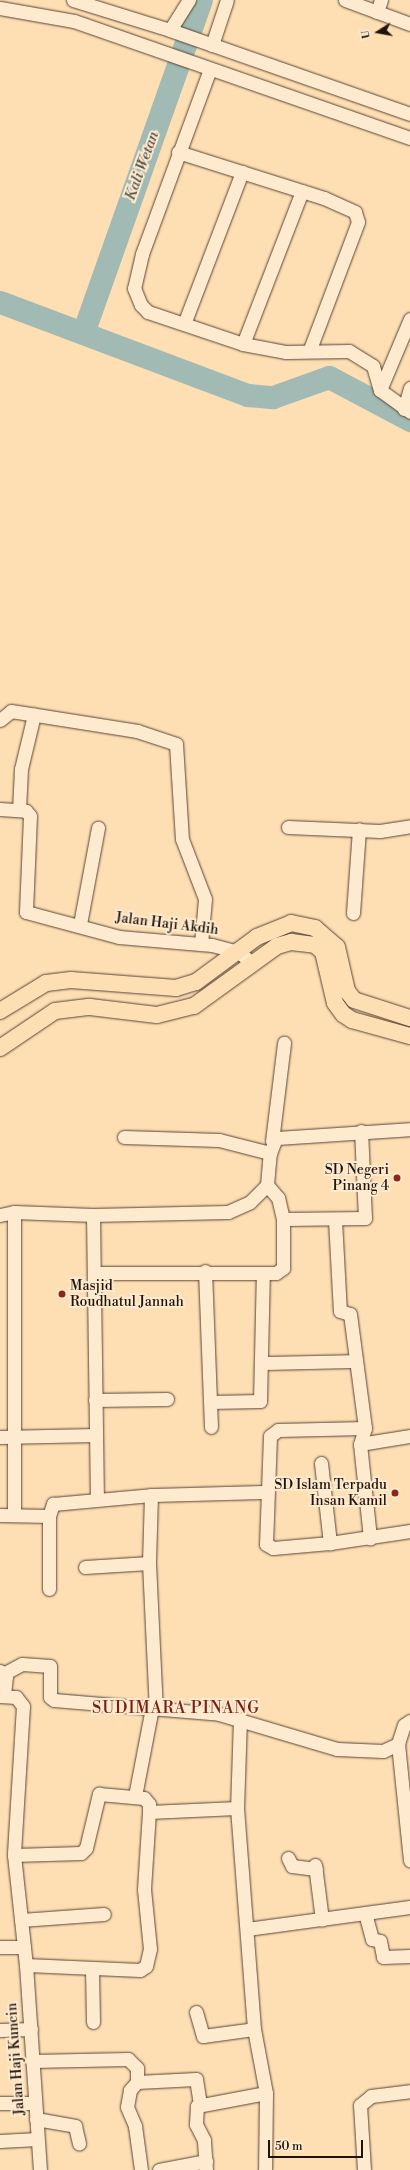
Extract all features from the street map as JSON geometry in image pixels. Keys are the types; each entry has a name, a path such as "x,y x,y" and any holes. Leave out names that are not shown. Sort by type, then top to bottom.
{"main road":[{"path":"0,1011 46,983 72,980 176,988 196,982 278,926 297,923 315,928 337,947 347,991 354,1000 410,1018"},
{"path":"0,1048 55,1011 90,1007 158,1015 194,1006 277,946 291,942 315,946 323,952 335,1003 343,1014 352,1020 410,1036"}],"street":[{"path":"73,0 174,31 207,44 410,114"},
{"path":"174,31 189,0"},
{"path":"207,44 227,0"},
{"path":"344,0 379,6 410,24"},
{"path":"0,8 74,21 410,138"},
{"path":"228,75 235,53"},
{"path":"205,67 178,152 142,254 134,288 148,312 243,344 286,352 310,349 349,351 362,357 373,366 380,390 407,410 410,388"},
{"path":"178,152 348,206 358,222 310,349"},
{"path":"184,324 242,172"},
{"path":"243,344 302,191"},
{"path":"380,390 410,319"},
{"path":"0,720 11,710 137,731 176,744 182,839 206,898 201,944"},
{"path":"0,809 18,810 18,788 34,715"},
{"name":"Jalan Haji Akdih","path":"18,810 30,816 32,828 26,912 80,924 119,937 201,944 239,952 253,964"},
{"path":"288,827 380,831 410,826"},
{"path":"80,924 98,828"},
{"path":"353,913 359,829"},
{"path":"0,1215 14,1212 93,1215 228,1212 250,1202 267,1185 284,1043"},
{"path":"271,1147 276,1138 361,1131 410,1129"},
{"path":"283,1219 335,1220 364,1218 361,1131"},
{"path":"124,1137 219,1140 271,1147"},
{"path":"94,1273 205,1271 263,1274 276,1273 283,1268 283,1219 278,1198 267,1185"},
{"path":"14,1212 16,1436 14,1514"},
{"path":"93,1215 97,1499"},
{"path":"335,1220 340,1311 350,1314 365,1428 360,1444 370,1538"},
{"path":"205,1271 212,1402 211,1427"},
{"path":"212,1402 260,1401 263,1274"},
{"path":"261,1363 356,1361"},
{"path":"95,1400 167,1399"},
{"path":"365,1428 272,1433 265,1492 266,1544 273,1548 330,1543 410,1531"},
{"path":"0,1437 96,1435"},
{"path":"360,1444 410,1436"},
{"path":"321,1463 330,1543"},
{"path":"49,1589 49,1516 53,1504 151,1495 265,1492"},
{"path":"135,1796 154,1708 149,1563 151,1495"},
{"path":"0,1515 14,1514 49,1516"},
{"path":"85,1567 149,1563"},
{"path":"2,1696 2,1672 22,1664 50,1666 50,1697 54,1700 154,1708 240,1719 337,1749 383,1751 398,1744"},
{"name":"Jalan Haji Kuncin","path":"2,1696 19,1698 22,1706 14,1855 26,1965 40,2170"},
{"path":"240,1719 237,1808 254,2029 266,2093 265,2170"},
{"path":"410,1721 404,1725 398,1744 410,1860"},
{"path":"14,1855 81,1853 86,1848 97,1795 135,1796 147,1800 149,1812 144,1889 149,1960 140,1970 26,1965"},
{"path":"149,1812 237,1808"},
{"path":"288,1858 292,1866 315,1867 322,1920"},
{"path":"246,1929 410,1907"},
{"path":"21,1920 104,1914"},
{"path":"365,1914 372,1939 380,1941 382,1957 410,1956"},
{"path":"0,1947 24,1947"},
{"path":"92,1969 93,2022"},
{"path":"196,2012 203,2036 254,2029"},
{"path":"0,2030 31,2029"},
{"path":"32,2061 128,2059 137,2068 137,2082 130,2090 127,2107 135,2126 141,2170"},
{"path":"137,2082 196,2079 200,2104 196,2124 204,2140 206,2166 159,2170"},
{"path":"364,2170 360,2105 371,2096 410,2091"},
{"path":"200,2104 266,2093"},
{"path":"0,2103 35,2103"},
{"path":"36,2119 75,2126 80,2144"},
{"path":"0,2141 38,2139"}],"waterway":[{"name":"Kali Wetan","path":"83,333 201,0"},
{"path":"0,302 248,395 273,397 329,377 410,420"}],"place":[{"name":"SD Negeri Pinang 4","path":"397,1178"},
{"name":"Masjid Roudhatul Jannah","path":"62,1294"},
{"name":"SD Islam Terpadu Insan Kamil","path":"395,1493"}],"district":[{"name":"SUDIMARA PINANG","path":"176,1708"}]}
